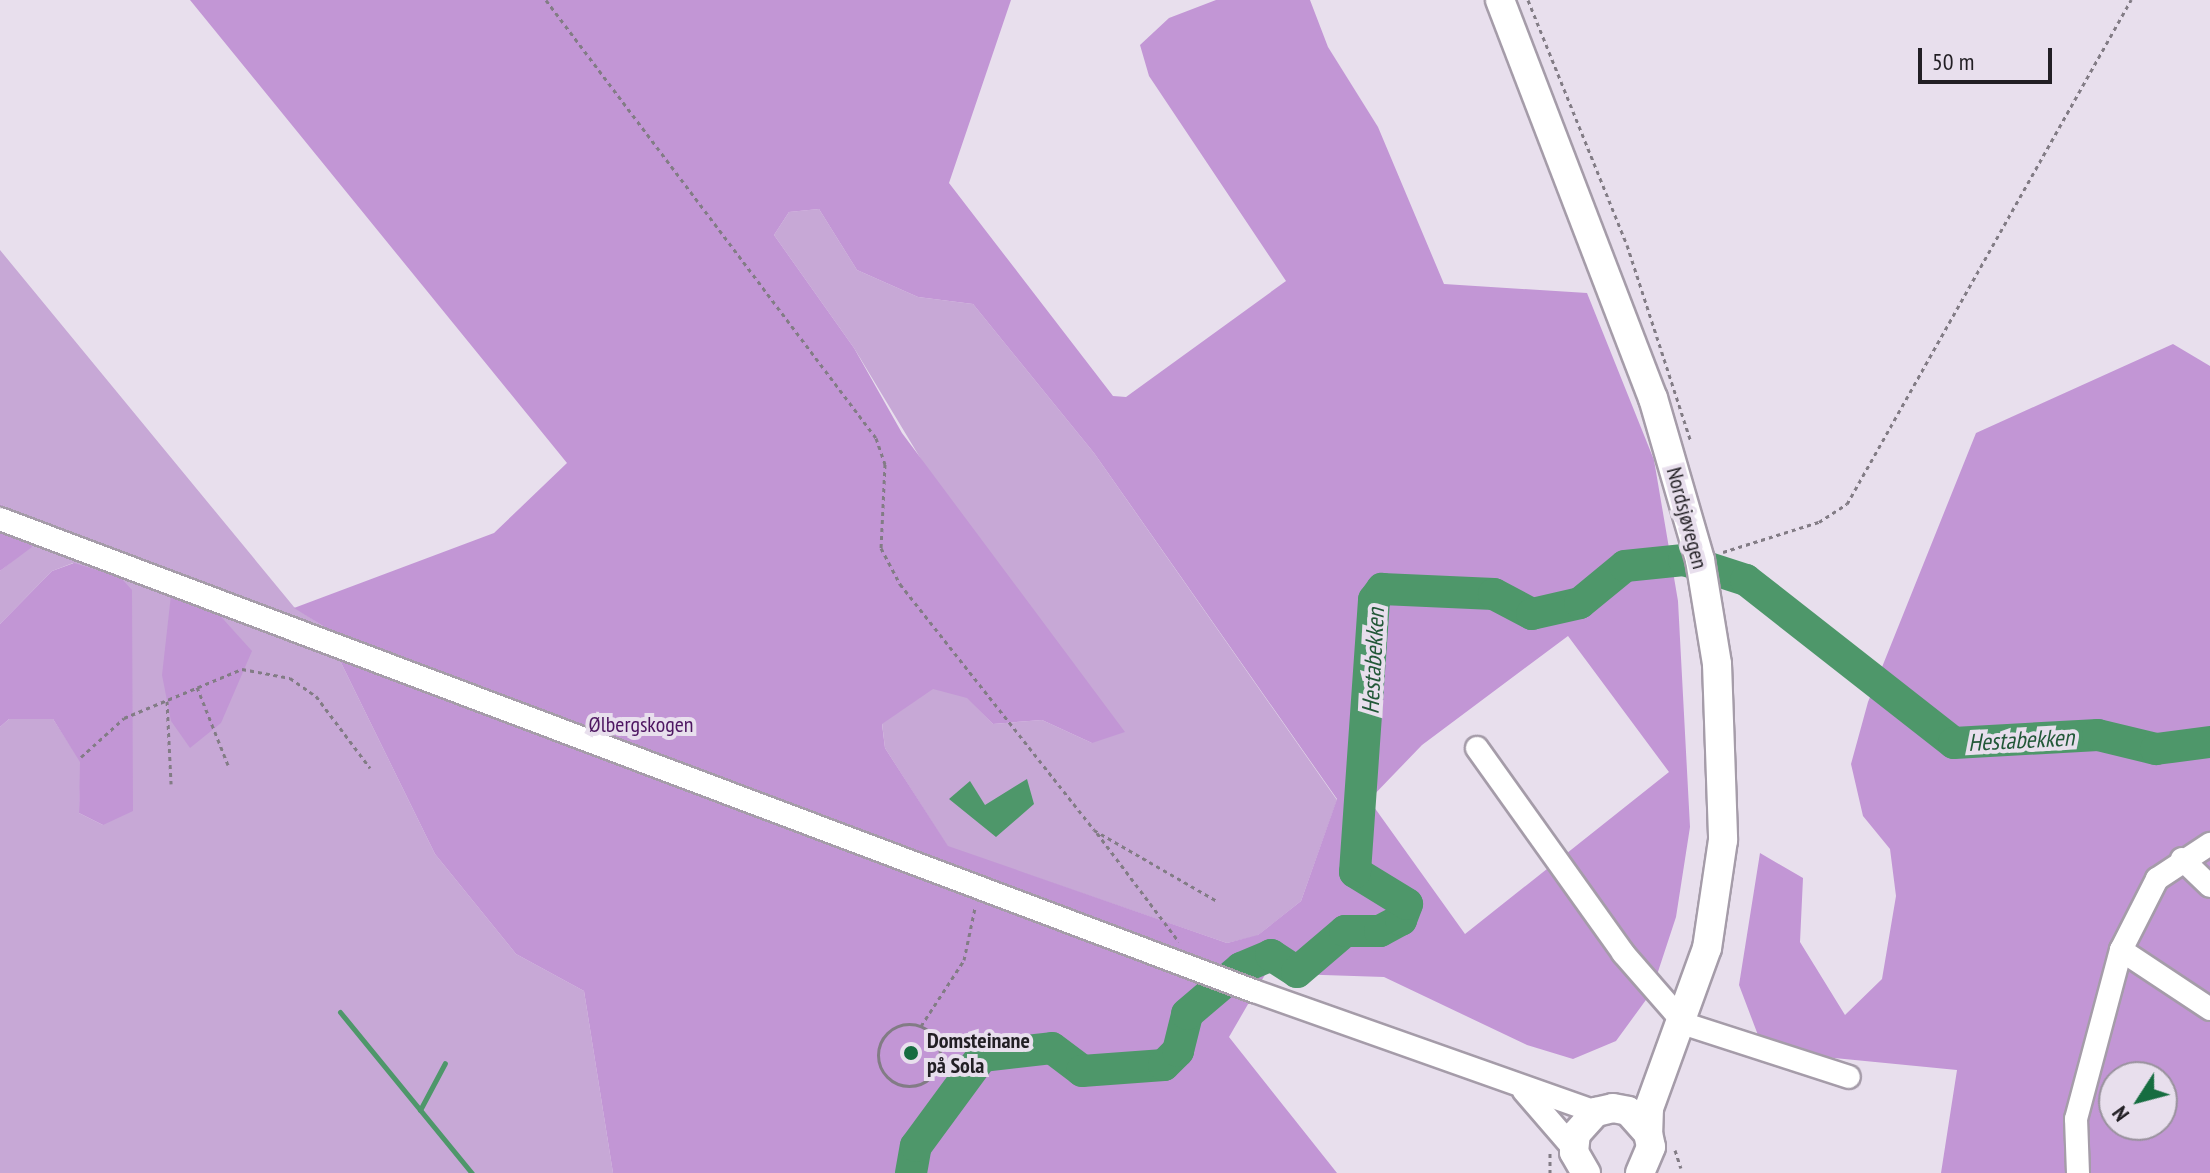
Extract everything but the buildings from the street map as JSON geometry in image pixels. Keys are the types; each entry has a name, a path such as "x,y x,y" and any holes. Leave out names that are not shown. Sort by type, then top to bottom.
{"main road":[{"name":"Nordsjøvegen","path":"1500,0 1653,398 1700,560 1717,664 1723,840 1707,948 1685,1024 1666,1057 1653,1150"},
{"name":"Nordsjøvegen","path":"1575,1162 1583,1121 1666,1057"},
{"path":"1597,1111 1628,1111 1653,1150 1673,1170"}],"street":[{"path":"0,519 980,894 1597,1111"},
{"path":"1477,748 1623,953 1685,1024 1849,1077"},
{"path":"2078,1173 2076,1119 2121,950 2157,879 2182,859 2210,844"},
{"path":"2182,859 2210,886"},
{"path":"2121,950 2210,1009"},
{"path":"1514,1081 1575,1162"}],"path":[{"path":"546,0 867,424 885,464 887,565 1094,830 1198,970"},
{"path":"1528,0 1632,259 1693,449"},
{"path":"1700,560 1819,522 1847,504 2131,0"},
{"path":"81,757 109,726 242,669 290,678 333,712 370,768"},
{"path":"197,687 228,765"},
{"path":"167,701 171,784"},
{"path":"1094,830 1217,901"},
{"path":"921,1026 964,960 980,894"},
{"path":"902,1024 921,1026 938,1045 933,1074 909,1086 895,1083 881,1070 880,1043 902,1024"},
{"path":"1542,1138 1550,1173"},
{"path":"1653,1150 1673,1170"}],"shaded area":[{"path":"819,209 857,270 918,297 973,304 1094,453 1337,800 1301,901 1257,936 1227,943 948,847 885,748 882,723 933,688 967,697 993,724 1042,720 1092,743 854,348 774,235 789,212"},
{"path":"0,250 294,607 323,626 435,854 516,954 584,991 613,1173 0,1173 0,727 9,719 53,719 81,762 79,813 103,825 73,563 52,571 0,624 0,571 31,546 25,516 0,504"},
{"path":"1027,779 1034,804 996,837 949,799 970,781 985,805"}],"green space":[{"name":"Ølbergskogen","path":"190,0 1011,0 949,183 1113,396 1126,397 1286,281 1149,76 1140,45 1169,18 1216,0 1310,0 1328,47 1378,127 1444,284 1587,293 1654,460 1678,601 1690,827 1676,917 1651,993 1616,1041 1573,1059 1527,1045 1384,977 1266,973 1229,1037 1337,1173 613,1173 584,991 516,954 435,854 323,626 294,608 494,533 567,463","holes":["819,209 857,270 918,297 973,304 1094,453 1337,799 1301,901 1258,935 1227,943 948,846 885,748 882,724 933,689 967,698 993,724 1042,720 1092,743 1125,732 902,433 854,348 774,235 789,212","1568,636 1669,772 1465,934 1369,800 1422,745"]},
{"path":"2173,344 2210,366 2210,1173 1941,1173 1957,1070 1764,1051 1739,985 1760,853 1803,878 1800,942 1845,1015 1882,979 1896,896 1890,849 1863,816 1851,764 1868,702 1976,433"},
{"path":"0,504 25,516 32,547 0,571"},
{"path":"74,563 120,577 132,590 133,811 103,825 79,813 80,762 53,719 9,719 0,727 0,624 52,571"},
{"path":"171,595 214,609 252,651 221,723 190,748 171,721 162,675"}],"waterway":[{"name":"Hestabekken","path":"911,1173 916,1146 982,1056 1052,1048 1082,1071 1164,1065 1178,1051 1187,1014 1241,968 1271,955 1297,972 1345,931 1380,931 1401,920 1407,904 1355,872 1374,600 1382,589 1494,594 1532,614 1580,603 1625,566 1684,560 1746,580 1954,743 2098,735 2156,749 2210,742"},
{"path":"340,1012 472,1173"},
{"path":"420,1110 445,1063"}],"place":[{"name":"Domsteinane på Sola","path":"911,1053"}]}
